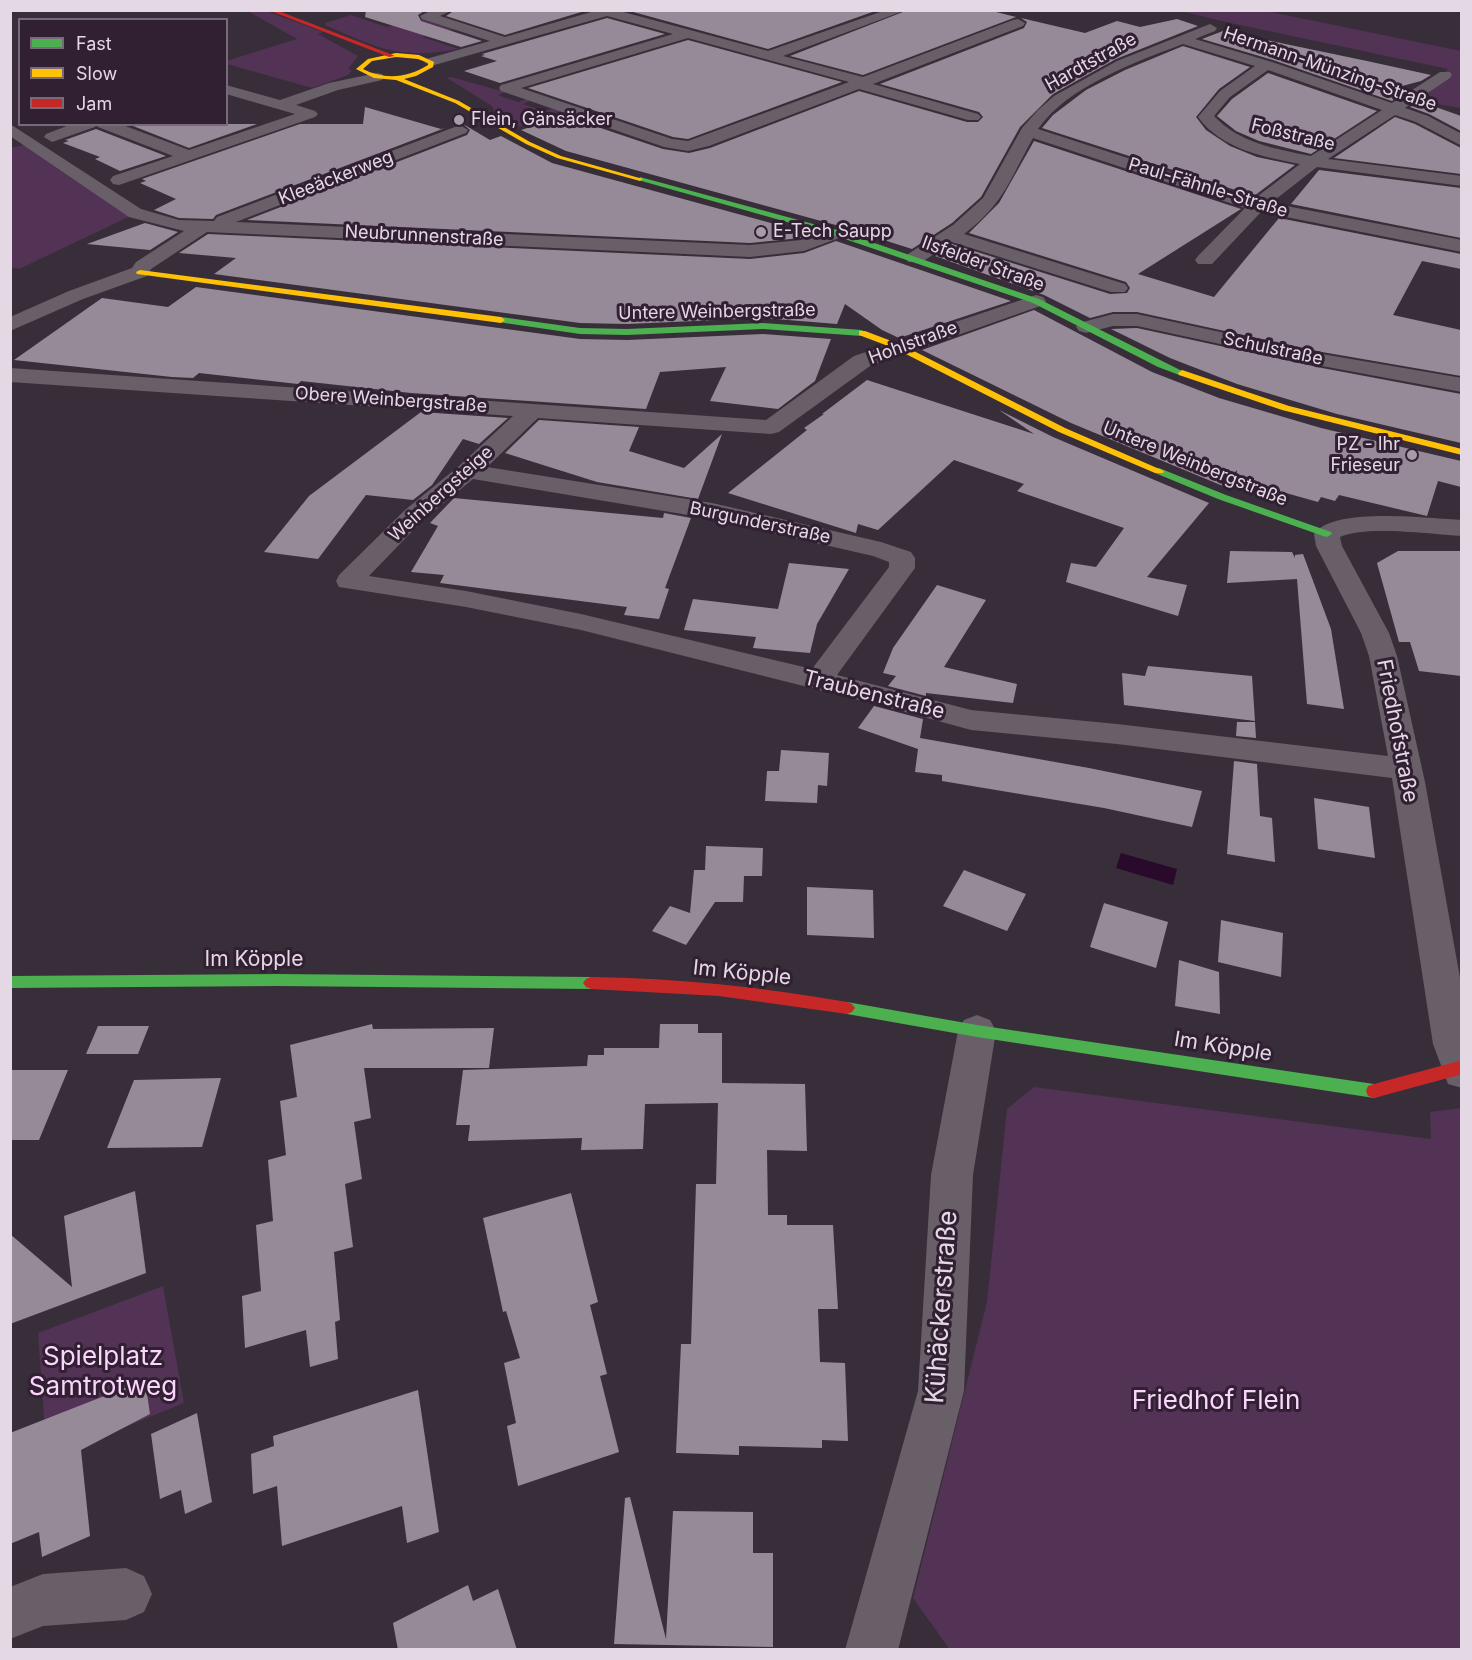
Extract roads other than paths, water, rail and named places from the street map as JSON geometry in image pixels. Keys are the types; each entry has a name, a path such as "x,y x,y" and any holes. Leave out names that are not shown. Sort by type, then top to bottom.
{"main road":[{"name":"Ilsfelder Straße","path":"270,10 391,56 424,64"},
{"name":"Ilsfelder Straße","path":"315,27 352,45 366,66 377,77 393,77 457,102"},
{"name":"Ilsfelder Straße","path":"366,66 391,56"},
{"name":"Ilsfelder Straße","path":"393,77 424,64"},
{"name":"Ilsfelder Straße","path":"424,64 424,78 457,102 559,158 836,233 915,258 1035,301 1161,365 1228,391 1330,421 1461,452"},
{"name":"Untere Weinbergstraße","path":"140,272 580,332 763,327 816,328 868,333 1062,430 1222,497 1327,534"},
{"name":"Im Köpple","path":"10,982 290,980 638,983 803,1000 977,1031 1373,1091 1460,1070"}],"street":[{"path":"447,10 427,16 504,41"},
{"path":"768,56 900,10"},
{"path":"424,64 610,11 973,117"},
{"path":"688,34 506,88 670,144 688,146 703,143 1018,23"},
{"name":"Hardtstraße","path":"915,258 951,236 995,195 1012,166 1028,131 1044,113 1065,96 1121,64 1210,28"},
{"name":"Hermann-Münzing-Straße","path":"1182,39 1267,65 1422,119 1460,139"},
{"name":"Foßstraße","path":"1267,65 1245,79 1211,108 1206,117 1210,127 1249,146 1312,163 1461,181"},
{"path":"334,86 366,66"},
{"path":"1205,260 1257,206 1312,163 1445,75"},
{"path":"281,105 334,86 377,77"},
{"path":"119,180 310,114 228,90"},
{"path":"52,136 83,126"},
{"path":"109,126 189,156"},
{"name":"Neubrunnenstraße","path":"10,129 135,213 170,223 750,251 804,244 836,233"},
{"name":"Kleeäckerweg","path":"10,325 76,295 140,272 143,266 207,226 460,130"},
{"name":"Paul-Fähnle-Straße","path":"1028,131 1257,206 1461,246"},
{"path":"951,236 1118,288"},
{"name":"Hohlstraße","path":"771,426 862,361 1035,301"},
{"name":"Schulstraße","path":"1086,327 1113,320 1137,320 1322,360 1461,385"},
{"name":"Obere Weinbergstraße","path":"10,375 771,426"},
{"name":"Weinbergsteige","path":"349,581 414,515 468,471 534,409"},
{"name":"Burgunderstraße","path":"468,471 598,490 712,511 881,550 902,558 902,568 818,681"},
{"path":"1327,534 1344,525 1378,524 1461,528"},
{"name":"Friedhofstraße","path":"1327,534 1329,546 1375,633 1383,656 1406,769 1452,1044 1460,1070"},
{"name":"Traubenstraße","path":"349,581 466,599 581,622 971,720 1117,734 1406,769"},
{"name":"Kühäckerstraße","path":"871,1650 941,1391 952,1175 977,1031"},
{"path":"10,1613 43,1600 126,1594"}],"place":[{"name":"Flein, Gänsäcker","path":"459,120"},
{"name":"E-Tech Saupp","path":"761,232"},
{"name":"PZ - Ihr Frieseur","path":"1412,455"}],"park label":[{"name":"Spielplatz Samtrotweg","path":"103,1372"},
{"name":"Friedhof Flein","path":"1216,1401"}]}
